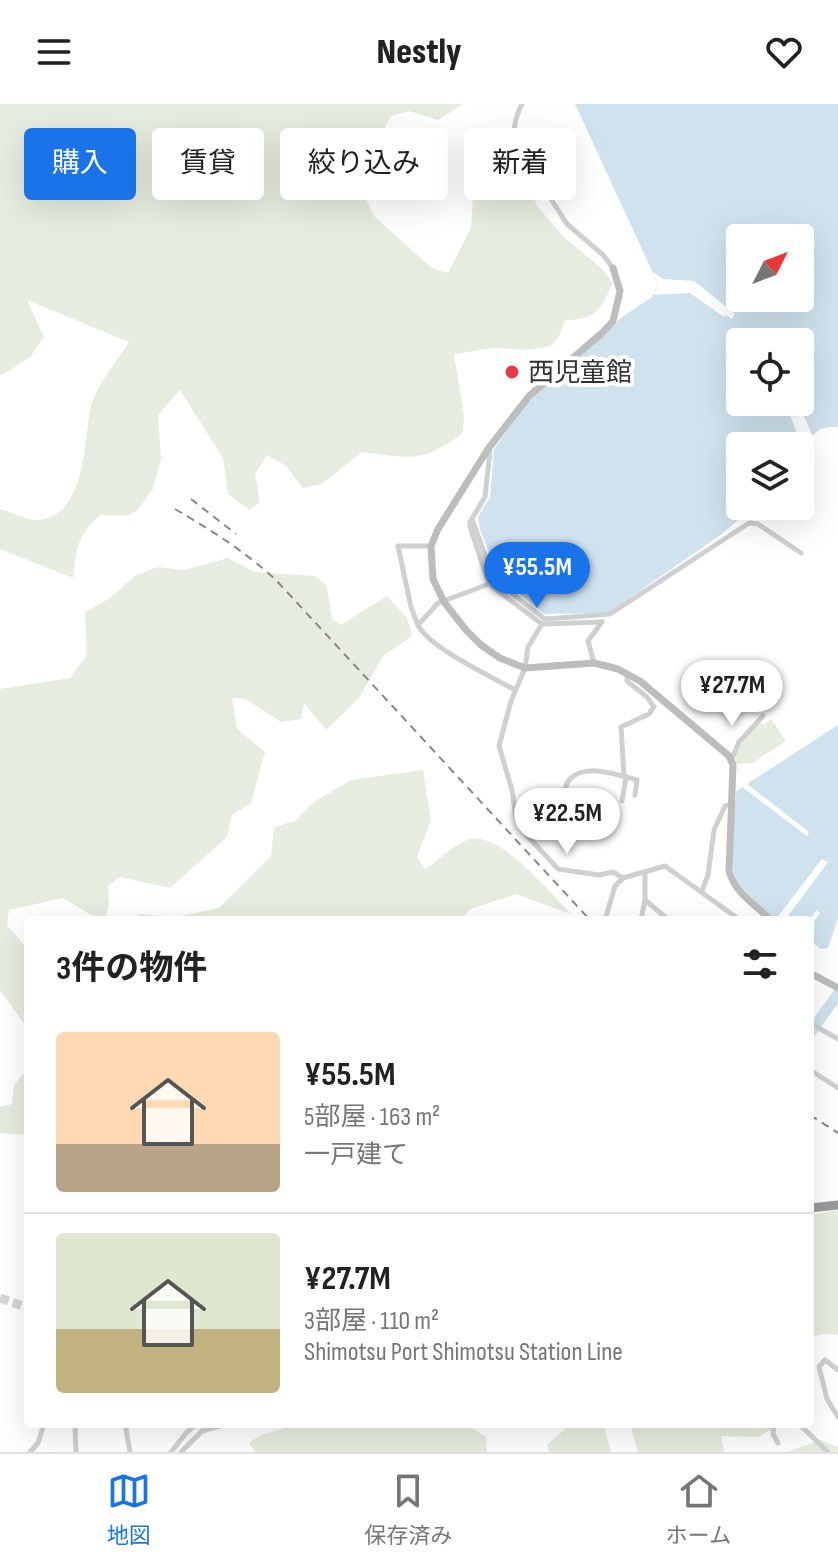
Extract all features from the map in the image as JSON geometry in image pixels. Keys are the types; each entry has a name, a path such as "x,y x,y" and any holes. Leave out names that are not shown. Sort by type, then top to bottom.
{"highway":[{"path":"814,1205 838,1205"}],"main road":[{"path":"613,268 620,291 613,321 529,396 488,449 438,529 431,546 433,579 444,602 481,645 500,658 525,668 594,663 628,673 732,759 728,864 733,884 741,895 766,916"},
{"path":"814,975 838,988"}],"street":[{"path":"522,104 514,121 513,135 518,148 567,224 603,255 613,268"},
{"path":"488,449 485,497 470,527 489,584 542,624 603,619"},
{"path":"472,519 494,580 545,619 603,619"},
{"path":"594,663 588,641 603,619 749,523 758,524 801,553"},
{"path":"431,546 398,546 411,607 422,633 515,690"},
{"path":"418,625 438,603 489,584"},
{"path":"542,624 528,647 525,668 515,690 499,746 512,790 516,818 522,830 558,869 599,875 613,872 623,878"},
{"path":"622,801 625,777 621,727 647,715 654,707 627,681 628,673"},
{"path":"732,759 739,742 763,716"},
{"path":"563,798 567,782 579,774 603,772 638,781 635,795"},
{"path":"702,891 708,875 714,830 725,806 731,804"},
{"path":"606,916 615,886 623,878 665,866 735,916"},
{"path":"642,916 645,874"},
{"path":"645,900 664,916"},
{"path":"814,1025 838,1039"},
{"path":"814,1073 838,1088"},
{"path":"838,1370 825,1360 819,1367 827,1399 838,1417"},
{"path":"30,1452 38,1443 43,1428"},
{"path":"75,1428 76,1452"},
{"path":"126,1428 130,1452"},
{"path":"171,1452 192,1428"},
{"path":"181,1452 202,1431 212,1428"},
{"path":"774,1428 778,1443"},
{"path":"803,1428 828,1452"}],"shaded area":[{"path":"0,104 463,104 438,120 409,111 391,116 384,128 280,128 280,200 366,200 374,216 432,268 448,273 471,228 473,200 535,200 564,237 602,269 613,283 596,312 584,318 565,320 551,346 529,350 494,348 454,354 464,416 463,432 449,442 416,456 362,452 322,484 303,488 286,466 267,455 255,474 260,502 249,510 228,494 223,458 180,390 158,415 161,460 153,489 137,511 128,515 100,515 93,522 79,543 73,578 0,549 0,509 36,520 53,516 65,507 80,475 93,398 129,342 27,300 44,337 30,357 0,376"},
{"path":"228,558 255,572 315,576 327,586 332,619 341,625 387,596 407,618 412,636 383,656 359,698 326,730 304,703 301,719 281,722 246,699 232,698 237,729 265,752 251,803 232,815 227,837 170,888 120,877 108,886 106,916 93,916 63,898 9,910 7,926 24,945 24,1024 0,990 0,689 70,678 87,655 85,612 110,598 135,576 157,567 184,570"},
{"path":"771,719 786,741 752,763 735,764 740,746 747,736 760,722 764,725"},
{"path":"423,770 431,820 417,857 425,869 461,843 480,839 494,844 523,865 571,914 516,894 473,908 464,916 181,916 219,908 271,856 274,827 295,821 314,802 351,780"},
{"path":"24,1073 24,1135 0,1133 0,1107 12,1104 14,1085"},
{"path":"838,1210 838,1335 814,1336 814,1214"},
{"path":"286,1428 471,1428 486,1437 487,1452 255,1452 249,1443 261,1435"},
{"path":"566,1428 604,1428 611,1452 549,1452 547,1445"},
{"path":"631,1428 775,1428 758,1437 721,1436 724,1452 638,1452"},
{"path":"821,1440 838,1447 838,1452 787,1452"}],"water":[{"path":"575,104 838,104 838,427 824,428 814,435 814,432 726,432 726,520 738,520 608,613 544,614 498,577 480,529 478,517 490,497 494,449 524,406 539,391 622,317 652,297 658,284"},
{"path":"838,725 838,918 828,948 821,949 814,944 814,921 820,913 817,910 812,916 788,916 828,862 822,859 778,916 772,916 750,898 736,880 731,855 732,829 736,792 742,787 807,836 809,832 747,784"}],"pier":[{"path":"652,271 663,279 694,281 726,307 726,312 735,314 732,319 726,315 724,317 690,293 654,295 658,284"},
{"path":"790,416 804,416 811,432 796,432"}],"waterway":[{"path":"814,1027 838,994"}],"tunnel":[{"path":"0,1298 24,1307"}],"railway":[{"path":"191,499 236,534"},
{"path":"175,509 227,541 275,579 586,916"},
{"path":"814,1118 838,1133"}],"place":[{"name":"西児童館","path":"512,372"}]}
